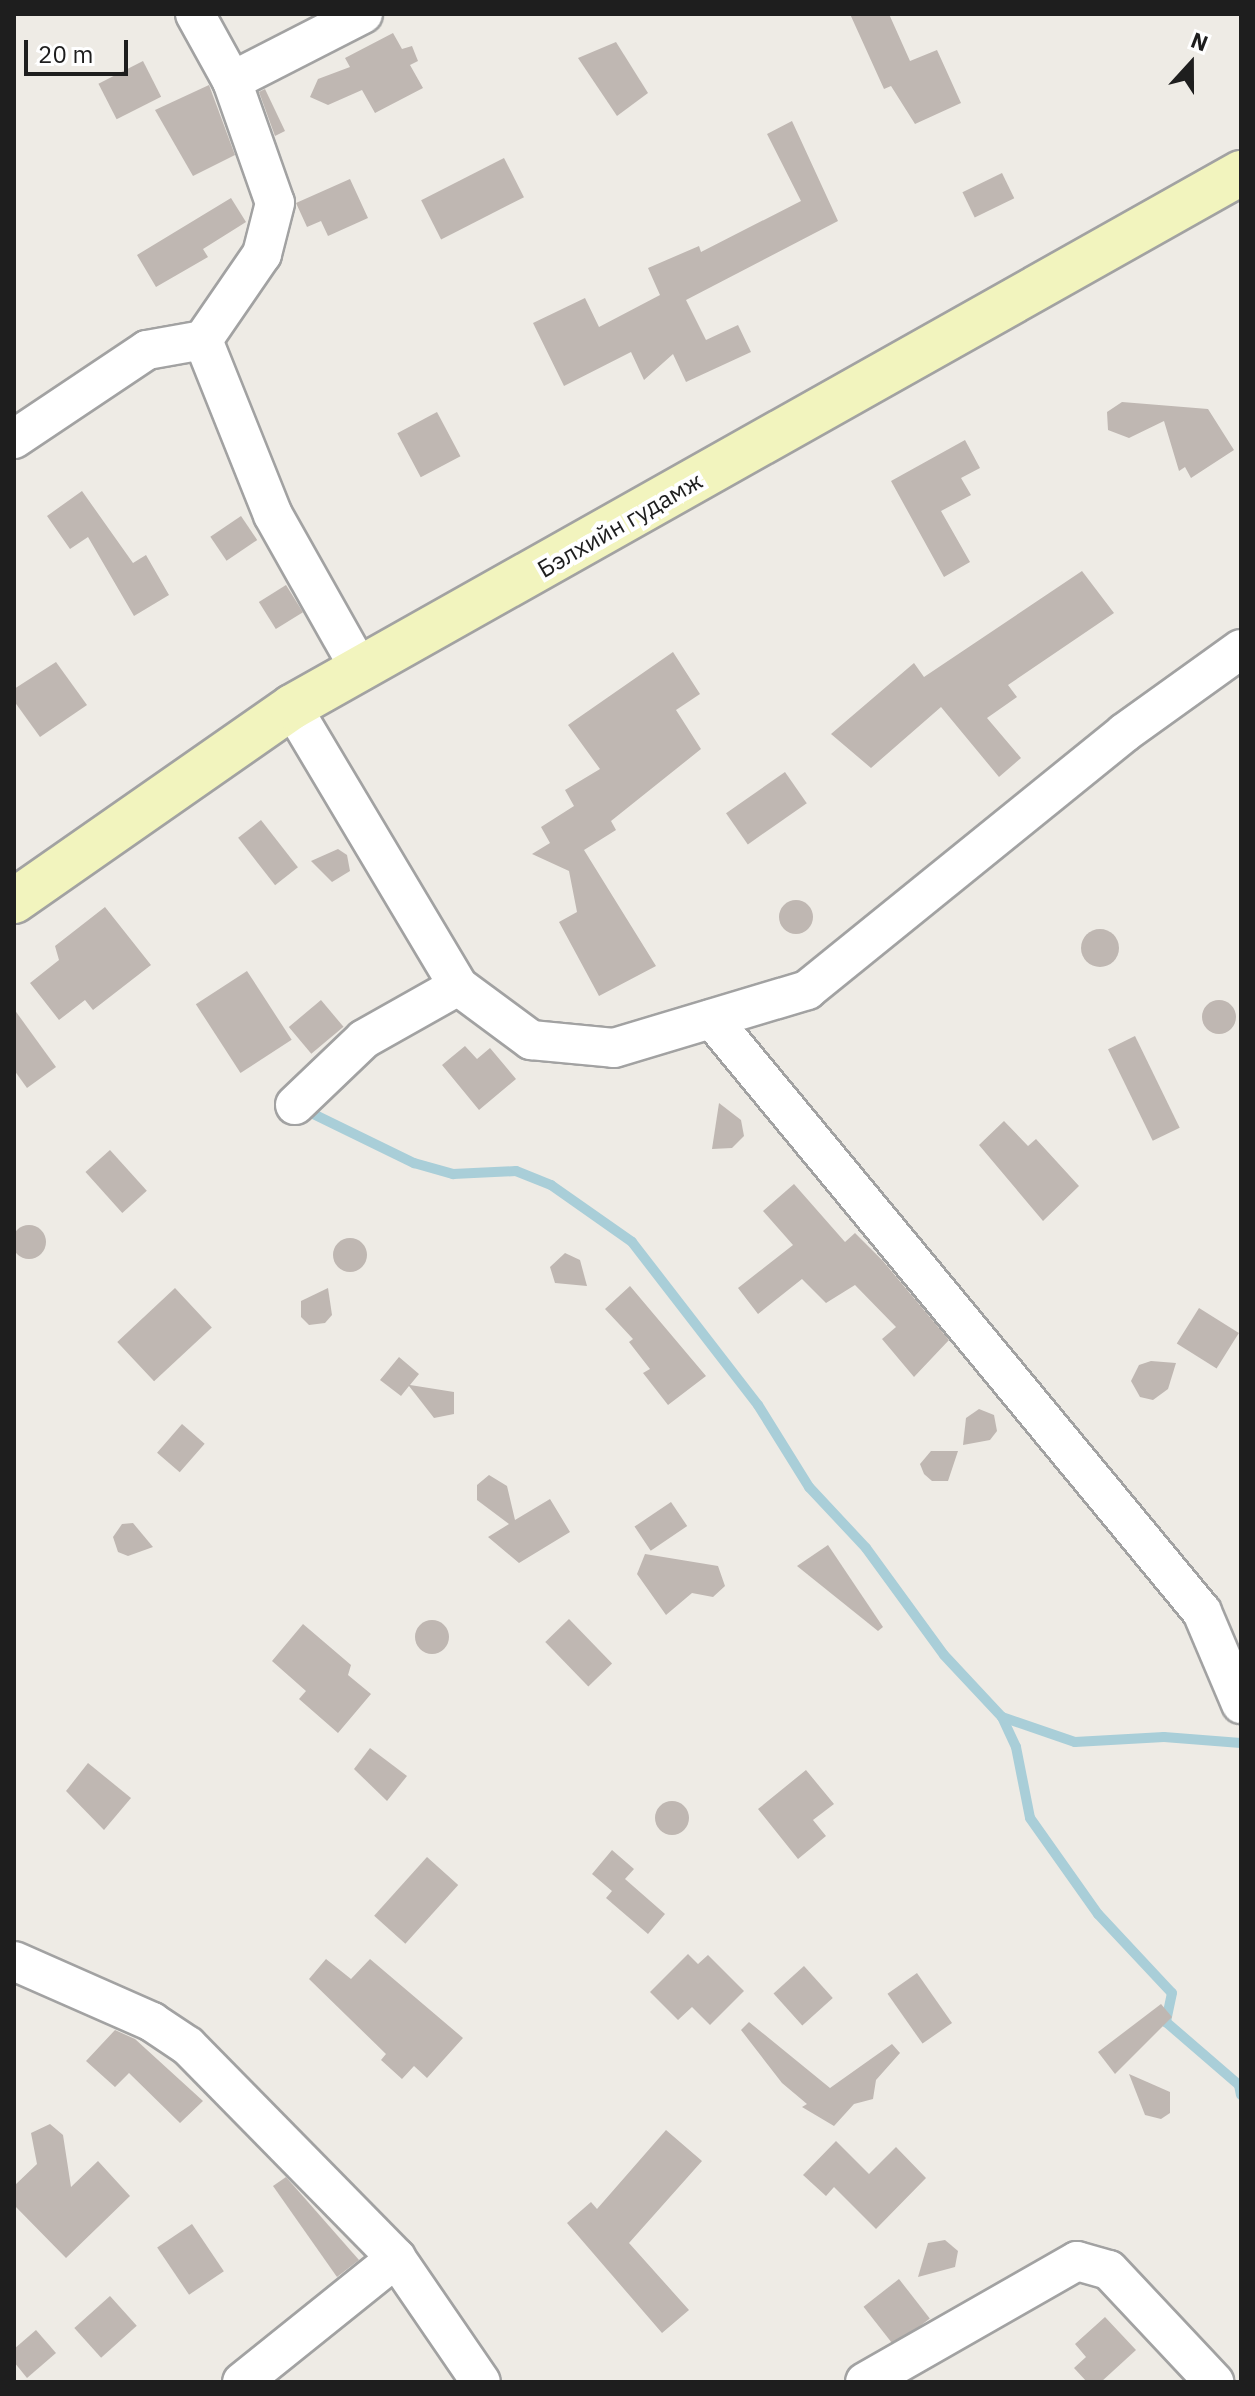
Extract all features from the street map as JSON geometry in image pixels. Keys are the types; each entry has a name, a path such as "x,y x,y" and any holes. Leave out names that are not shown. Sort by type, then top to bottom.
{"main road":[{"name":"Бэлхийн гудамж","path":"14,901 292,707 361,671 1241,173"}],"street":[{"path":"14,439 147,350 203,340 262,254 275,203 232,81 195,14"},
{"path":"232,81 363,14"},
{"path":"203,340 273,515 361,671"},
{"path":"292,707 458,986 531,1040 614,1048 807,990 1124,733 1241,649"},
{"path":"295,1105 364,1039 458,986"},
{"path":"712,1019 1202,1612 1241,1704"},
{"path":"14,1961 152,2022 188,2046 396,2258 481,2382"},
{"path":"242,2382 396,2258"},
{"path":"865,2382 1077,2261 1109,2270 1214,2382"}],"building":[{"path":"850,14 889,14 910,61 937,50 961,103 915,124 891,86 884,89"},
{"path":"393,33 402,49 412,46 418,61 410,65 423,88 375,113 362,90 328,105 310,97 318,79 350,67 345,58"},
{"path":"616,42 648,93 617,116 578,58"},
{"path":"143,61 161,97 117,119 98,84"},
{"path":"209,85 235,155 193,176 155,110"},
{"path":"265,89 285,131 275,136 259,92"},
{"path":"792,121 838,221 686,300 706,340 738,325 751,352 686,382 673,354 644,380 631,352 564,386 533,323 585,298 599,327 660,295 648,268 699,246 701,252 801,201 767,134"},
{"path":"504,158 524,197 441,239 421,200"},
{"path":"1002,173 1014,198 975,217 962,192"},
{"path":"350,179 368,218 328,236 321,221 307,227 296,203"},
{"path":"231,198 246,222 203,249 208,257 156,287 137,255"},
{"path":"1122,402 1208,409 1234,450 1191,478 1185,467 1179,471 1164,421 1129,438 1108,430 1107,412"},
{"path":"437,412 460,456 421,477 397,433"},
{"path":"965,440 980,468 961,478 971,495 941,511 970,562 944,577 891,481"},
{"path":"82,491 133,563 146,555 169,595 134,616 88,537 70,549 47,516"},
{"path":"241,516 257,540 227,561 210,537"},
{"path":"1082,571 1114,613 1008,685 1017,697 987,718 1021,758 999,777 941,707 871,768 831,734 914,663 924,677"},
{"path":"286,585 303,612 276,629 259,602"},
{"path":"673,652 700,694 676,710 701,749 611,821 616,830 584,850 656,966 599,996 559,922 577,912 569,871 532,854 550,843 541,827 574,806 565,790 600,769 568,725"},
{"path":"56,662 87,705 40,737 14,701 14,689"},
{"path":"785,772 807,803 748,844 726,813"},
{"path":"261,820 298,867 275,885 238,838"},
{"path":"338,849 347,855 350,871 332,882 311,861"},
{"path":"796,900 808,905 813,917 808,929 796,934 784,929 779,917 784,905"},
{"path":"105,907 151,965 93,1010 85,1000 59,1020 30,983 59,960 55,946"},
{"path":"1100,929 1114,934 1119,948 1114,962 1100,967 1086,962 1081,948 1086,934"},
{"path":"247,971 292,1040 241,1073 196,1004"},
{"path":"321,1000 343,1027 311,1054 289,1027"},
{"path":"1219,1000 1231,1005 1236,1017 1231,1029 1219,1034 1207,1029 1202,1017 1207,1005"},
{"path":"14,1009 56,1067 27,1088 14,1070"},
{"path":"1135,1036 1180,1128 1153,1141 1108,1049"},
{"path":"465,1046 477,1059 490,1048 516,1079 479,1110 442,1065"},
{"path":"719,1103 741,1120 744,1136 732,1148 712,1149"},
{"path":"1004,1121 1028,1146 1036,1139 1079,1186 1043,1221 979,1145"},
{"path":"110,1150 147,1191 122,1213 85,1172"},
{"path":"794,1184 845,1242 855,1233 883,1261 949,1340 914,1377 882,1339 896,1327 855,1285 826,1303 802,1279 758,1314 738,1288 793,1245 763,1211"},
{"path":"29,1225 41,1230 46,1242 41,1254 29,1259 17,1254 12,1242 17,1230"},
{"path":"350,1238 362,1243 367,1255 362,1267 350,1272 338,1267 333,1255 338,1243"},
{"path":"565,1253 580,1260 587,1286 555,1283 550,1267"},
{"path":"630,1286 706,1376 668,1405 643,1373 650,1369 629,1342 633,1339 605,1309"},
{"path":"175,1288 212,1327 154,1381 117,1342"},
{"path":"328,1288 332,1315 325,1323 309,1325 301,1317 301,1301"},
{"path":"1199,1308 1239,1333 1217,1369 1177,1344"},
{"path":"399,1357 419,1374 410,1385 454,1392 454,1414 434,1418 409,1386 401,1396 380,1380"},
{"path":"1151,1361 1176,1363 1168,1389 1153,1400 1140,1397 1131,1381 1139,1365"},
{"path":"979,1409 994,1415 997,1431 990,1440 963,1445 966,1418"},
{"path":"182,1424 205,1444 180,1472 157,1453"},
{"path":"931,1451 958,1451 948,1481 932,1481 924,1474 920,1464"},
{"path":"489,1475 507,1486 515,1520 550,1499 570,1532 519,1563 488,1537 509,1524 477,1500 477,1485"},
{"path":"671,1502 687,1526 651,1551 635,1527"},
{"path":"133,1523 153,1547 128,1556 118,1552 113,1537 122,1524"},
{"path":"828,1545 883,1627 878,1631 797,1566"},
{"path":"645,1554 718,1566 725,1586 713,1597 692,1593 666,1615 637,1574"},
{"path":"569,1619 612,1664 588,1687 545,1642"},
{"path":"432,1620 444,1625 449,1637 444,1649 432,1654 420,1649 415,1637 420,1625"},
{"path":"303,1624 351,1665 348,1675 371,1694 338,1733 299,1699 306,1691 272,1661"},
{"path":"370,1748 407,1776 387,1801 354,1769"},
{"path":"88,1763 131,1798 104,1830 66,1791"},
{"path":"806,1770 834,1804 813,1820 826,1836 798,1859 758,1809"},
{"path":"672,1801 684,1806 689,1818 684,1830 672,1835 660,1830 655,1818 660,1806"},
{"path":"612,1850 634,1869 625,1879 665,1914 648,1934 606,1898 612,1891 592,1874"},
{"path":"427,1857 458,1885 405,1944 374,1916"},
{"path":"688,1954 698,1964 708,1955 744,1991 710,2025 692,2007 678,2020 650,1992"},
{"path":"326,1959 351,1979 370,1959 463,2038 427,2078 414,2066 402,2079 381,2060 386,2054 309,1979"},
{"path":"804,1966 833,1998 802,2025 774,1993"},
{"path":"917,1973 952,2023 922,2044 888,1994"},
{"path":"1161,2004 1172,2017 1115,2074 1098,2052"},
{"path":"749,2022 830,2088 892,2044 900,2053 876,2080 873,2099 854,2104 834,2126 802,2107 807,2104 782,2083 741,2030"},
{"path":"115,2030 135,2039 203,2101 180,2123 129,2073 115,2087 86,2061"},
{"path":"1129,2074 1170,2092 1170,2113 1161,2119 1145,2115"},
{"path":"50,2124 63,2135 71,2187 98,2161 130,2196 66,2258 14,2205 14,2186 37,2164 31,2133"},
{"path":"666,2130 702,2161 629,2243 689,2310 662,2333 567,2223 591,2202 597,2209"},
{"path":"836,2141 869,2174 896,2147 926,2178 876,2229 834,2187 826,2196 803,2175"},
{"path":"286,2177 359,2260 337,2277 273,2186"},
{"path":"192,2224 224,2271 189,2295 157,2247"},
{"path":"945,2240 958,2251 955,2267 918,2277 928,2243"},
{"path":"899,2279 930,2318 894,2346 864,2307"},
{"path":"110,2296 137,2326 101,2358 74,2328"},
{"path":"1105,2317 1136,2350 1101,2382 1087,2382 1074,2368 1086,2357 1075,2344"},
{"path":"36,2330 56,2353 27,2378 14,2362 14,2349"}],"waterway":[{"path":"301,1108 414,1163 453,1174 516,1171 551,1185 632,1242 758,1405 809,1487 866,1548 944,1655 1002,1717 1016,1747 1030,1818 1098,1914 1172,1993 1166,2022 1239,2085 1241,2095"},
{"path":"1002,1717 1075,1742 1164,1737 1241,1743"}]}
